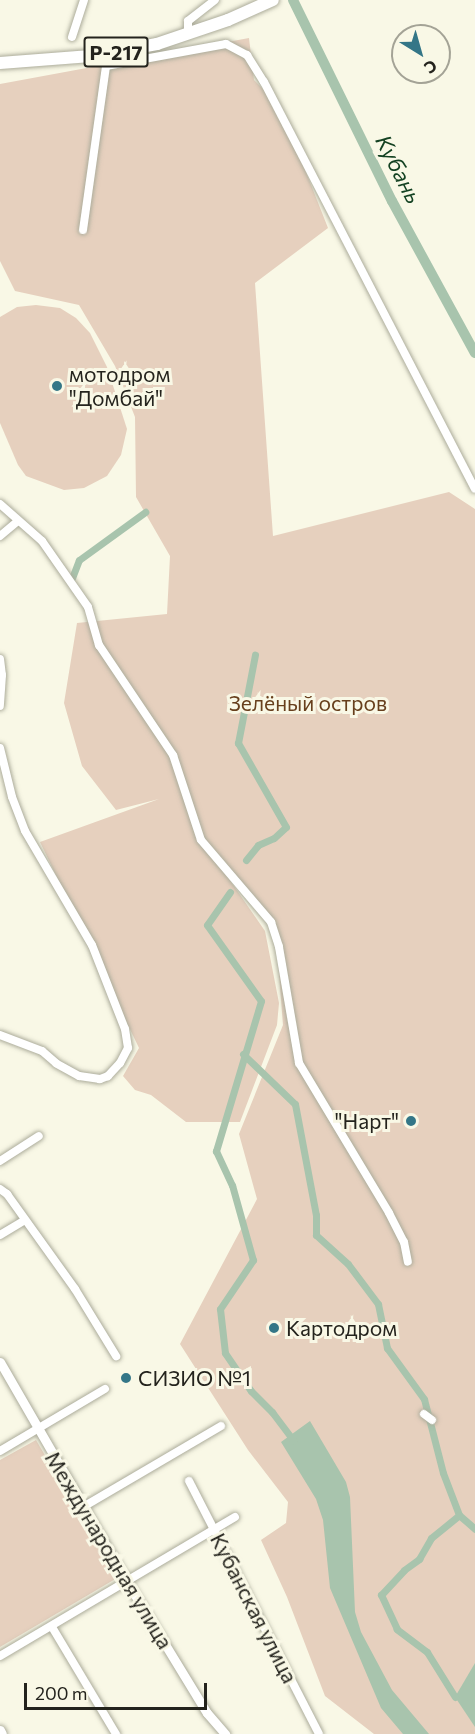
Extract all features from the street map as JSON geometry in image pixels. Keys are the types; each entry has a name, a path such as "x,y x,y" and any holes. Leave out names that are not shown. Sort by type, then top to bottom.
{"highway":[{"name":"Р-217","path":"0,57 101,48 188,29 228,18 259,0"},
{"name":"Р-217","path":"0,63 105,60 157,44 273,0"}],"main road":[{"name":"Международная улица","path":"0,1362 127,1582 207,1713 225,1734"},
{"path":"0,1730 3,1734"}],"street":[{"path":"72,37 84,0"},
{"path":"188,29 188,21 215,0"},
{"path":"83,230 105,60 226,44 247,55 264,82 475,489"},
{"path":"0,504 42,541 88,606 99,645 173,755 201,840 270,922 279,947 299,1063 389,1213 404,1242 408,1262"},
{"path":"0,536 18,521"},
{"path":"0,659 2,675 0,706"},
{"path":"0,748 12,797 25,831 92,945 125,1029 128,1048 120,1063 108,1076 100,1079 79,1076 56,1063 42,1051 0,1035"},
{"path":"0,1161 39,1136"},
{"path":"0,1189 75,1288 116,1356"},
{"path":"0,1235 25,1220"},
{"path":"0,1451 105,1389"},
{"path":"424,1414 432,1420"},
{"path":"83,1507 221,1426"},
{"name":"Кубанская улица","path":"189,1481 319,1734"},
{"path":"0,1656 236,1517"},
{"path":"52,1627 116,1734"}],"green space":[{"name":"Зелёный остров","path":"249,38 254,80 280,106 328,228 255,283 273,536 449,492 475,509 475,1734 374,1734 325,1696 287,1597 261,1540 286,1523 288,1502 248,1450 180,1344 257,1199 239,1134 283,1025 275,922 209,850 265,931 279,1003 277,1025 240,1122 186,1122 151,1095 135,1090 123,1076 139,1048 40,842 159,799 116,810 82,766 64,703 77,623 167,614 170,556 136,497 135,417 115,366 79,305 15,291 0,261 0,84"},
{"name":"мотодром \"Домбай\"","path":"36,305 60,308 76,318 90,333 107,367 127,429 121,455 107,476 84,488 64,490 26,476 18,465 0,423 0,317 17,307"},
{"path":"36,1440 117,1578 0,1647 0,1460"}],"shaded area":[{"path":"310,1421 346,1482 350,1497 355,1612 361,1632 392,1690 429,1734 403,1734 381,1708 330,1588 323,1520 316,1499 281,1442"},
{"path":"475,1663 475,1727 455,1697"}],"waterway":[{"name":"Кубань","path":"293,0 392,201 475,353"},
{"path":"72,578 79,560 145,512"},
{"path":"246,860 258,845 274,838 286,827 238,743 255,655"},
{"path":"230,892 207,925 261,1001 216,1151 232,1185 253,1260 220,1309 225,1353 251,1391 272,1412 294,1441"},
{"path":"243,1054 295,1104 316,1215 316,1235 348,1264 378,1304 387,1348 424,1399 443,1473 459,1515 475,1529"},
{"path":"455,1697 427,1652 397,1629 381,1595 404,1570 419,1559 431,1538 459,1515"}],"place":[{"name":"мотодром \"Домбай\"","path":"57,386"},
{"name":"\"Нарт\"","path":"411,1121"},
{"name":"Картодром","path":"274,1328"},
{"name":"СИЗИО №1","path":"126,1378"}]}
